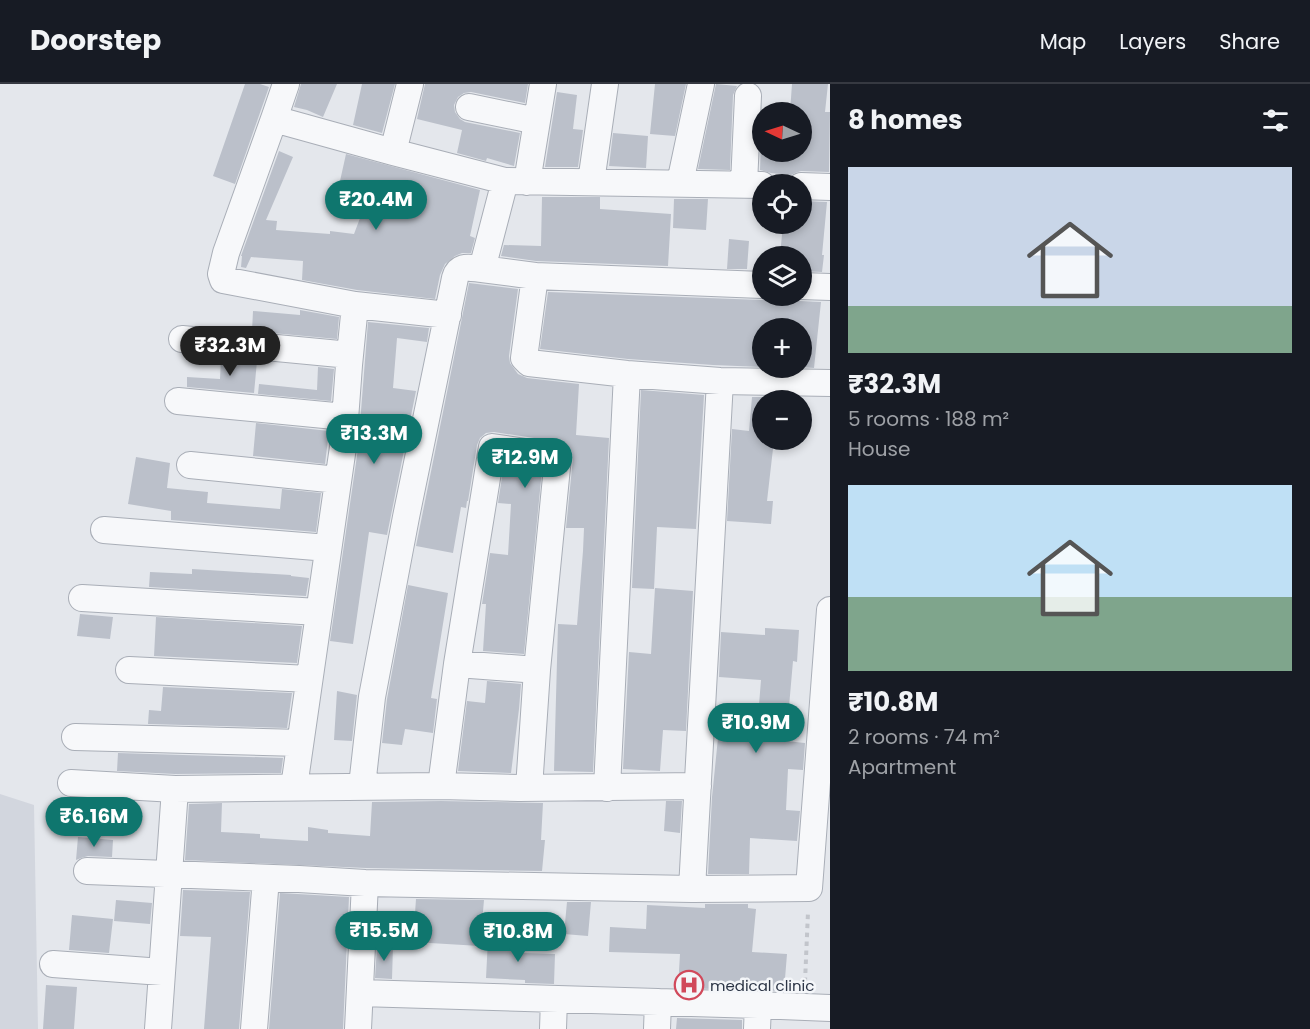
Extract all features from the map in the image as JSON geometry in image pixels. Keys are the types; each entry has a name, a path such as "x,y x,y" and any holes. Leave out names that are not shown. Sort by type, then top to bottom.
{"street":[{"path":"286,84 226,253 221,274 223,280 355,305 448,315"},
{"path":"393,152 410,84"},
{"path":"482,269 537,121 543,84"},
{"path":"591,182 605,84"},
{"path":"680,183 701,84"},
{"path":"748,96 752,174"},
{"path":"469,107 537,121"},
{"path":"274,119 393,152 516,181 752,184"},
{"path":"812,186 830,187"},
{"path":"362,786 372,697 456,273 466,267 535,276 752,285"},
{"path":"535,276 526,362 627,374 720,381 830,383"},
{"path":"812,287 830,288"},
{"path":"294,787 343,447 355,305"},
{"path":"182,339 350,355"},
{"path":"607,788 627,374"},
{"path":"692,889 720,381"},
{"path":"178,402 345,417"},
{"path":"441,786 457,664 492,447 558,457 537,670 529,788"},
{"path":"190,465 338,480"},
{"path":"104,530 328,548"},
{"path":"82,598 319,612"},
{"path":"87,871 365,883 692,889 809,888 827,705 830,610"},
{"path":"457,664 537,670"},
{"path":"129,670 309,679"},
{"path":"75,737 300,743"},
{"path":"71,783 176,789 362,786 607,788 698,786"},
{"path":"158,1029 176,789"},
{"path":"254,1029 267,878"},
{"path":"358,1029 365,883"},
{"path":"53,964 162,972"},
{"path":"360,993 658,1002 757,1017 804,1007 830,1008"},
{"path":"553,1029 554,999"},
{"path":"657,1029 658,1002"}],"path":[{"path":"804,1007 809,888"}],"shaded area":[{"path":"0,794 34,805 38,1029 0,1029"}],"building":[{"path":"245,84 260,84 269,87 235,184 213,176"},
{"path":"301,84 337,84 323,117 294,107"},
{"path":"362,84 395,84 382,133 353,125"},
{"path":"425,84 528,84 525,103 471,92 458,97 454,105 455,112 465,122 520,133 514,166 457,153 462,130 417,119"},
{"path":"655,84 686,84 675,136 650,134"},
{"path":"716,84 737,86 733,95 730,170 698,169"},
{"path":"792,84 828,84 825,112 830,112 829,172 801,171 794,174 781,174 760,170 760,162 812,162 812,102 791,102"},
{"path":"557,92 577,95 573,129 583,130 578,167 545,167"},
{"path":"613,133 648,136 646,168 609,166"},
{"path":"279,151 293,157 266,220 277,221 276,230 354,234 368,197 338,190 346,154 480,190 470,236 475,238 471,253 462,253 445,264 435,299 357,290 302,280 303,261 251,257 246,268 241,267 241,256"},
{"path":"542,197 600,197 600,209 671,214 668,266 536,261 501,256 504,245 541,246"},
{"path":"674,199 708,199 706,230 673,228"},
{"path":"812,201 827,202 822,272 812,272 812,246 781,246 782,234 812,234"},
{"path":"729,239 749,241 747,269 727,269"},
{"path":"469,283 518,289 510,363 518,374 527,378 579,384 576,435 609,438 593,772 554,771 558,624 577,625 584,528 566,528 573,458 568,446 560,442 494,432 486,433 477,445 468,501 466,508 461,507 453,553 416,546"},
{"path":"548,292 752,300 752,306 812,306 812,302 821,302 814,368 812,368 812,318 752,318 752,367 628,359 540,349"},
{"path":"300,310 339,317 337,339 252,331 253,311 300,315"},
{"path":"368,322 429,328 427,342 397,338 393,388 416,391 387,535 369,532 353,644 330,641 358,449"},
{"path":"221,358 257,361 254,393 187,387 187,377 220,379"},
{"path":"318,367 334,369 331,401 258,394 259,384 317,390"},
{"path":"641,390 704,395 696,529 657,527 654,589 632,588"},
{"path":"752,397 752,450 773,450 767,501 773,501 771,524 727,521 732,429 749,431"},
{"path":"256,423 329,431 325,464 253,456"},
{"path":"136,457 170,463 167,488 208,492 207,503 280,509 282,489 321,493 316,532 171,520 171,511 128,504"},
{"path":"504,464 542,470 524,654 483,651 486,604 482,604 490,553 508,555 511,504 498,503"},
{"path":"192,569 309,578 306,596 149,587 150,572 192,574"},
{"path":"408,585 448,593 431,698 437,699 433,733 405,729 402,745 382,743 387,699"},
{"path":"655,588 693,591 686,731 663,730 660,771 623,769 629,652 651,654"},
{"path":"80,614 113,617 110,639 77,636"},
{"path":"156,617 302,626 297,663 154,656"},
{"path":"765,628 799,630 797,662 793,661 786,741 805,743 803,770 788,769 786,810 800,811 797,841 750,838 749,874 708,874 718,738 756,742 761,680 719,677 721,632 765,635"},
{"path":"487,681 521,684 511,773 458,771 467,701 485,703"},
{"path":"163,687 292,693 287,728 148,724 149,710 161,711"},
{"path":"337,691 357,695 352,741 334,740"},
{"path":"118,753 283,758 281,773 175,774 117,771"},
{"path":"666,801 682,801 680,833 664,831"},
{"path":"372,802 543,803 541,840 545,840 542,871 366,868 185,860 189,804 222,803 221,832 260,834 260,838 308,841 308,827 328,830 328,833 370,836"},
{"path":"78,837 113,840 112,857 88,856 76,860"},
{"path":"183,890 250,892 239,1029 204,1029 211,937 180,936"},
{"path":"280,893 349,897 343,1029 269,1029"},
{"path":"416,899 484,900 480,946 413,942"},
{"path":"116,900 152,903 150,924 114,921"},
{"path":"567,902 591,902 588,936 564,934"},
{"path":"705,904 748,904 748,908 756,909 752,952 787,954 784,991 678,988 680,954 609,952 610,927 646,929 647,905 705,908"},
{"path":"72,915 113,919 109,953 69,950"},
{"path":"488,939 522,940 522,953 555,954 554,984 486,978"},
{"path":"377,946 393,946 392,979 375,978"},
{"path":"46,985 77,987 74,1029 43,1029"},
{"path":"677,1018 742,1020 742,1029 676,1029"}],"place":[{"name":"medical clinic","path":"689,985"}]}
